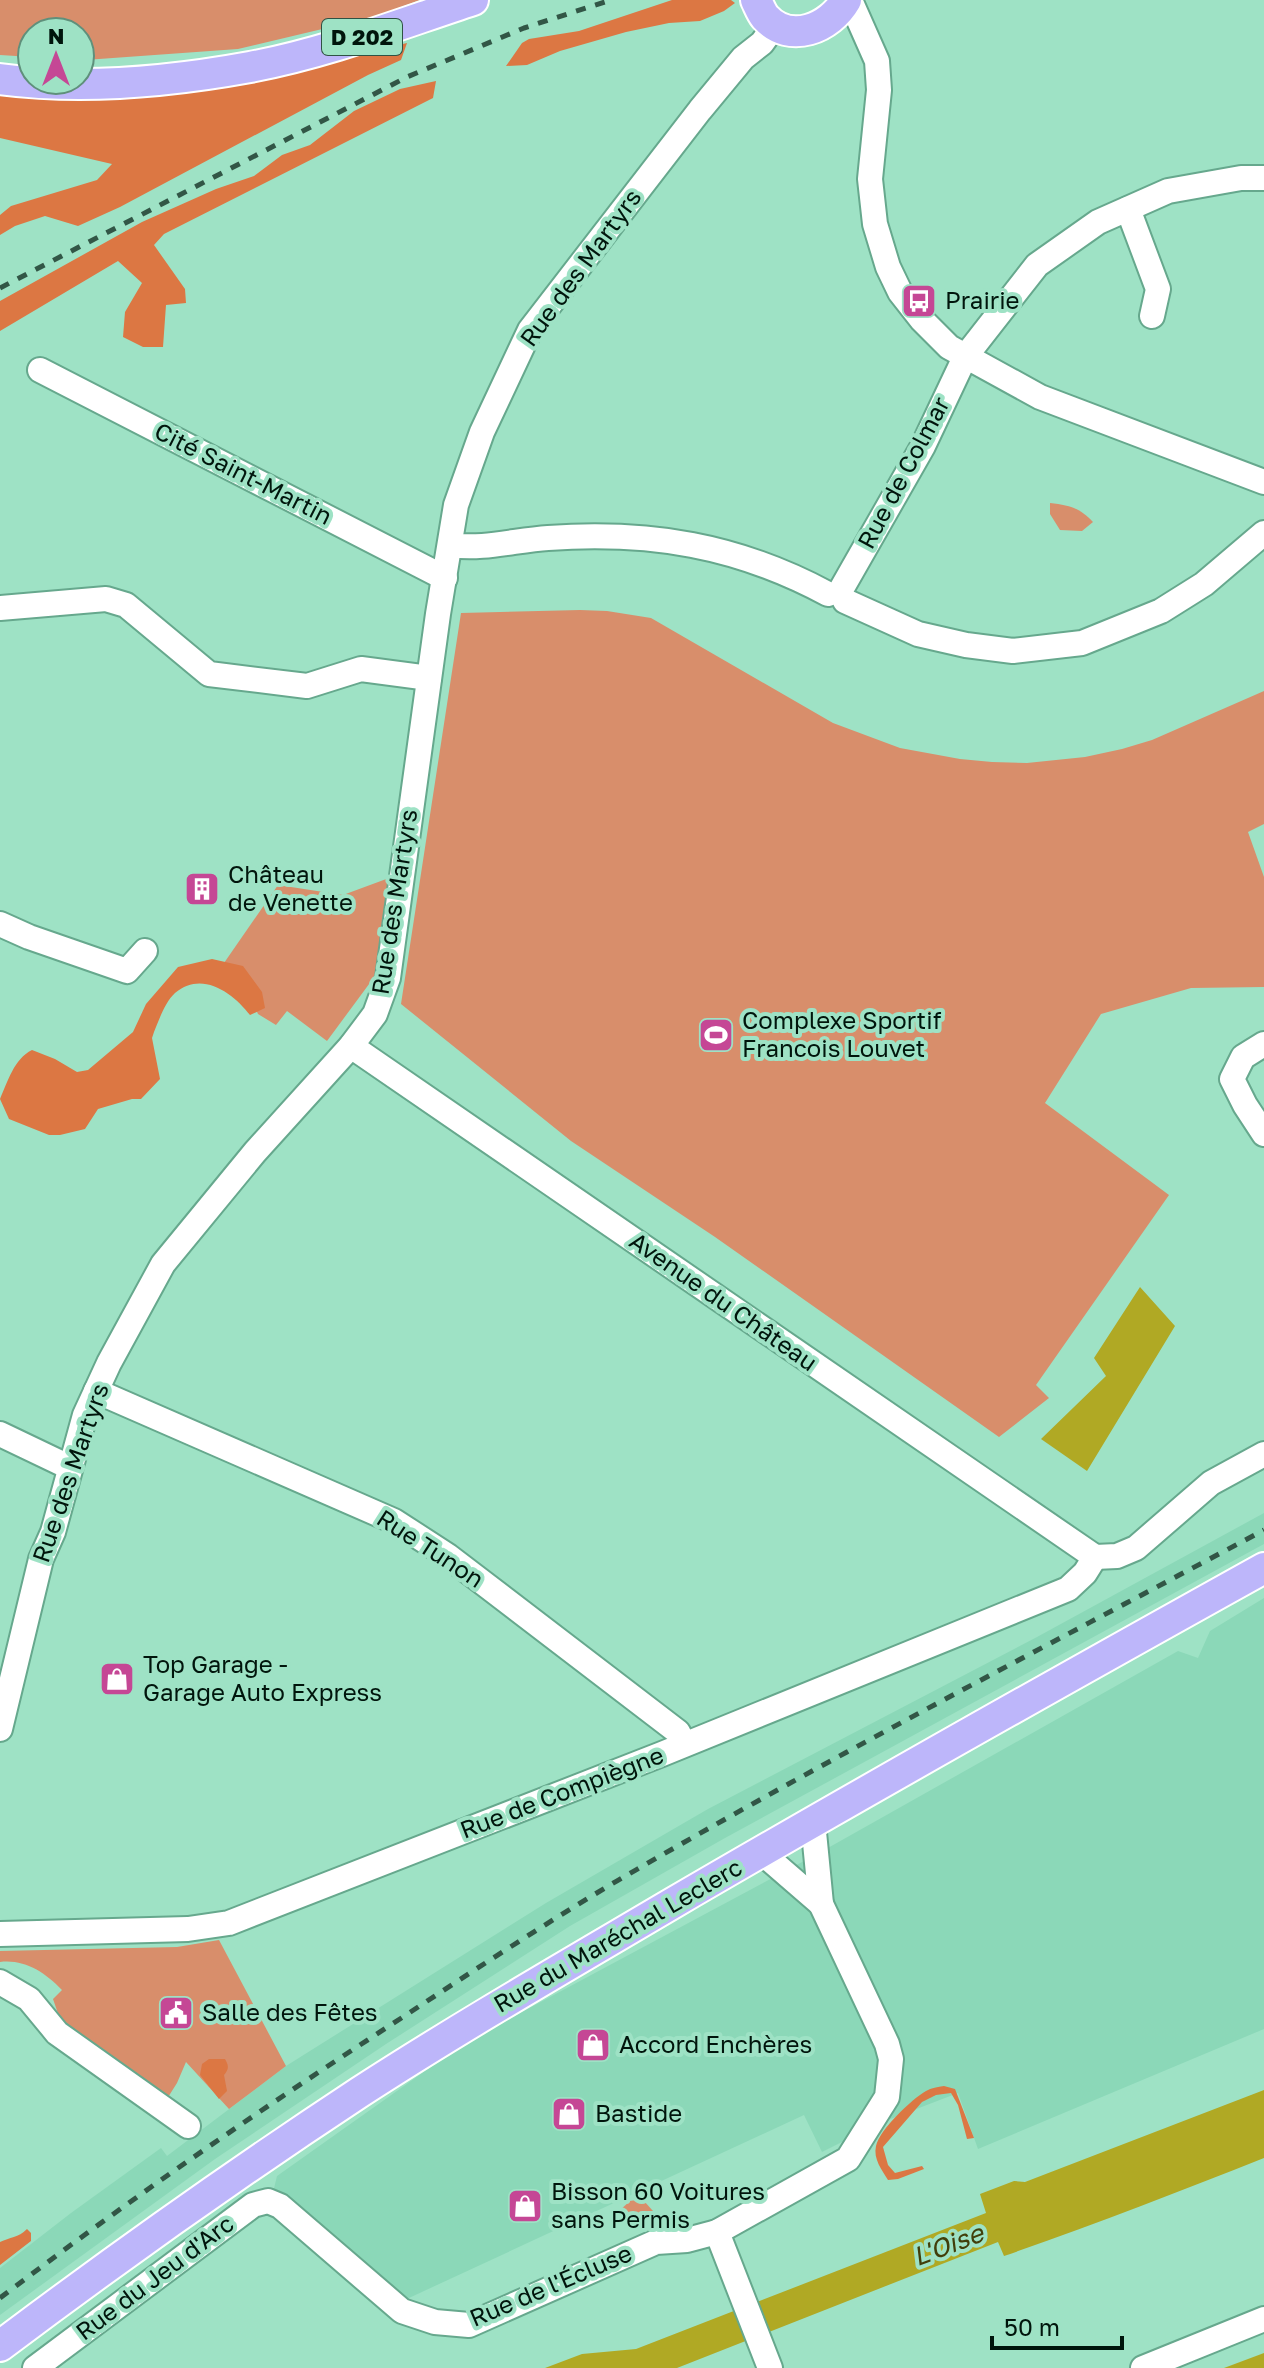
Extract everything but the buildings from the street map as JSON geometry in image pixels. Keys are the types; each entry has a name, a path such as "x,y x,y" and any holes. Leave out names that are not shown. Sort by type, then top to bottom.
{"main road":[{"name":"D 202","path":"0,79 96,84 148,81 250,67 365,36 473,0"},
{"path":"756,0 764,16 775,25 794,32 815,29 842,7"},
{"name":"Rue du Maréchal Leclerc","path":"0,2346 166,2224 360,2092 496,2007 813,1822 1264,1568"}],"street":[{"name":"Rue des Martyrs","path":"743,58 756,0"},
{"path":"842,7 867,39 877,61 879,90 870,179 875,224 888,267 900,292 922,320 949,347 1040,397 1264,482"},
{"name":"Rue des Martyrs","path":"0,1729 41,1559 53,1532 69,1467 96,1391 163,1264 375,1014 388,978 456,505 482,432 530,330 671,147 743,58 762,43 775,25"},
{"name":"Rue de Colmar","path":"838,595 923,446 965,357 1037,265 1098,222 1168,191 1241,178 1264,178"},
{"path":"1128,209 1158,289 1152,316"},
{"name":"Cité Saint-Martin","path":"40,370 445,578"},
{"path":"450,545 467,548 547,538 626,535 681,542 761,563 838,595 918,634 1013,651 1082,643 1161,611 1204,584 1264,533"},
{"path":"0,608 106,599 126,605 209,674 307,686 361,669 429,678"},
{"path":"0,924 127,971 145,951"},
{"path":"1264,1044 1243,1057 1232,1079 1264,1134"},
{"name":"Avenue du Château","path":"351,1046 1095,1557"},
{"name":"Rue Tunon","path":"96,1391 394,1521 448,1556 678,1732 684,1744"},
{"path":"0,1434 69,1467"},
{"path":"1095,1557 1117,1556 1136,1548 1211,1483 1264,1454"},
{"name":"Rue de Compiègne","path":"0,1934 188,1929 229,1923 1068,1589 1085,1573 1095,1557"},
{"path":"813,1822 821,1904"},
{"name":"Rue de l'Écluse","path":"280,2206 402,2311 435,2322 469,2325 656,2242 687,2240 717,2232 848,2159 887,2097 891,2059 887,2044 821,1904 761,1852"},
{"path":"796,1882 818,1870"},
{"path":"0,1982 29,1999 57,2033 188,2126"},
{"name":"Rue du Jeu d'Arc","path":"35,2368 253,2205 268,2201 280,2206"},
{"path":"717,2232 770,2367"},
{"path":"1143,2368 1264,2319"}],"shaded area":[{"path":"0,0 420,0 377,16 238,49 96,59 96,16 16,16 16,56 0,55"},
{"path":"672,0 731,0 735,3 700,21 669,23 626,32 560,51 527,65 506,66 522,43 529,39 579,31"},
{"path":"407,43 401,60 120,207 78,226 45,216 15,226 0,235 0,215 11,206 97,180 112,164 0,138 0,96 150,95 276,74"},
{"path":"436,81 433,98 164,234 154,245 185,289 186,303 166,305 163,347 143,347 123,337 125,312 142,283 118,261 0,331 0,301 142,222 216,189 254,176 282,155 310,145 354,111 400,89"},
{"path":"1050,503 1074,508 1093,522 1082,531 1060,530 1050,514"},
{"name":"Complexe Sportif Francois Louvet","path":"580,610 651,618 833,723 900,748 960,759 1027,763 1085,757 1122,749 1152,740 1264,691 1264,824 1248,832 1264,877 1264,987 1191,988 1101,1014 1045,1103 1169,1195 1036,1385 1049,1398 999,1437 715,1237 571,1141 401,1004 461,613"},
{"path":"389,878 375,976 327,1041 287,1011 276,1025 258,1014 254,1005 215,976 278,885 343,895"},
{"path":"212,959 243,966 262,992 265,1008 250,1015 235,999 216,987 206,984 185,986 168,1001 154,1032 152,1038 160,1079 141,1099 98,1109 85,1129 60,1135 49,1135 9,1119 0,1099 12,1071 26,1054 32,1050 77,1072 88,1070 133,1032 146,1004 178,967"},
{"path":"1264,1513 1264,1544 570,1926 215,2159 0,2315 0,2268 161,2148 167,2156 286,2066 546,1903 708,1809 1037,1637"},
{"path":"1264,1598 1264,2029 978,2149 958,2093 880,2123 822,2152 804,2115 383,2310 270,2205 277,2176 466,2042 819,1853 1178,1651 1198,1658 1210,1631"},
{"path":"219,1940 286,2066 229,2109 186,2062 165,2102 62,2025 53,1999 62,1990 49,1978 26,1965 0,1962 0,1951 177,1947"},
{"path":"209,2059 225,2059 228,2066 224,2075 227,2091 219,2099 200,2075 202,2064"},
{"path":"944,2086 955,2089 974,2138 967,2139 958,2105 951,2093 936,2095 922,2102 883,2147 888,2165 895,2173 922,2166 924,2169 888,2180 876,2155 879,2139 897,2115 913,2101 928,2090"},
{"path":"630,2201 644,2201 653,2211 652,2218 643,2222 626,2218 619,2211"},
{"path":"27,2229 31,2233 31,2241 0,2265 0,2242"}],"water":[{"path":"1140,1287 1175,1326 1087,1471 1041,1439 1106,1376 1094,1358"},
{"name":"L'Oise","path":"1264,2090 1264,2158 1167,2196 1004,2256 998,2242 677,2368 545,2368 582,2354 636,2349 986,2213 980,2194 1014,2181 1025,2182"},
{"path":"1264,2353 1264,2368 1224,2368"}],"railway":[{"path":"0,288 407,77 524,28 611,0"},
{"path":"0,2298 249,2119 584,1901 853,1749 1264,1530"}],"place":[{"name":"Prairie","path":"919,301"},
{"name":"Château de Venette","path":"202,889"},
{"name":"Complexe Sportif Francois Louvet","path":"716,1035"},
{"name":"Top Garage - Garage Auto Express","path":"117,1679"},
{"name":"Salle des Fêtes","path":"176,2013"},
{"name":"Accord Enchères","path":"593,2045"},
{"name":"Bastide","path":"569,2114"},
{"name":"Bisson 60 Voitures sans Permis","path":"525,2206"}]}
